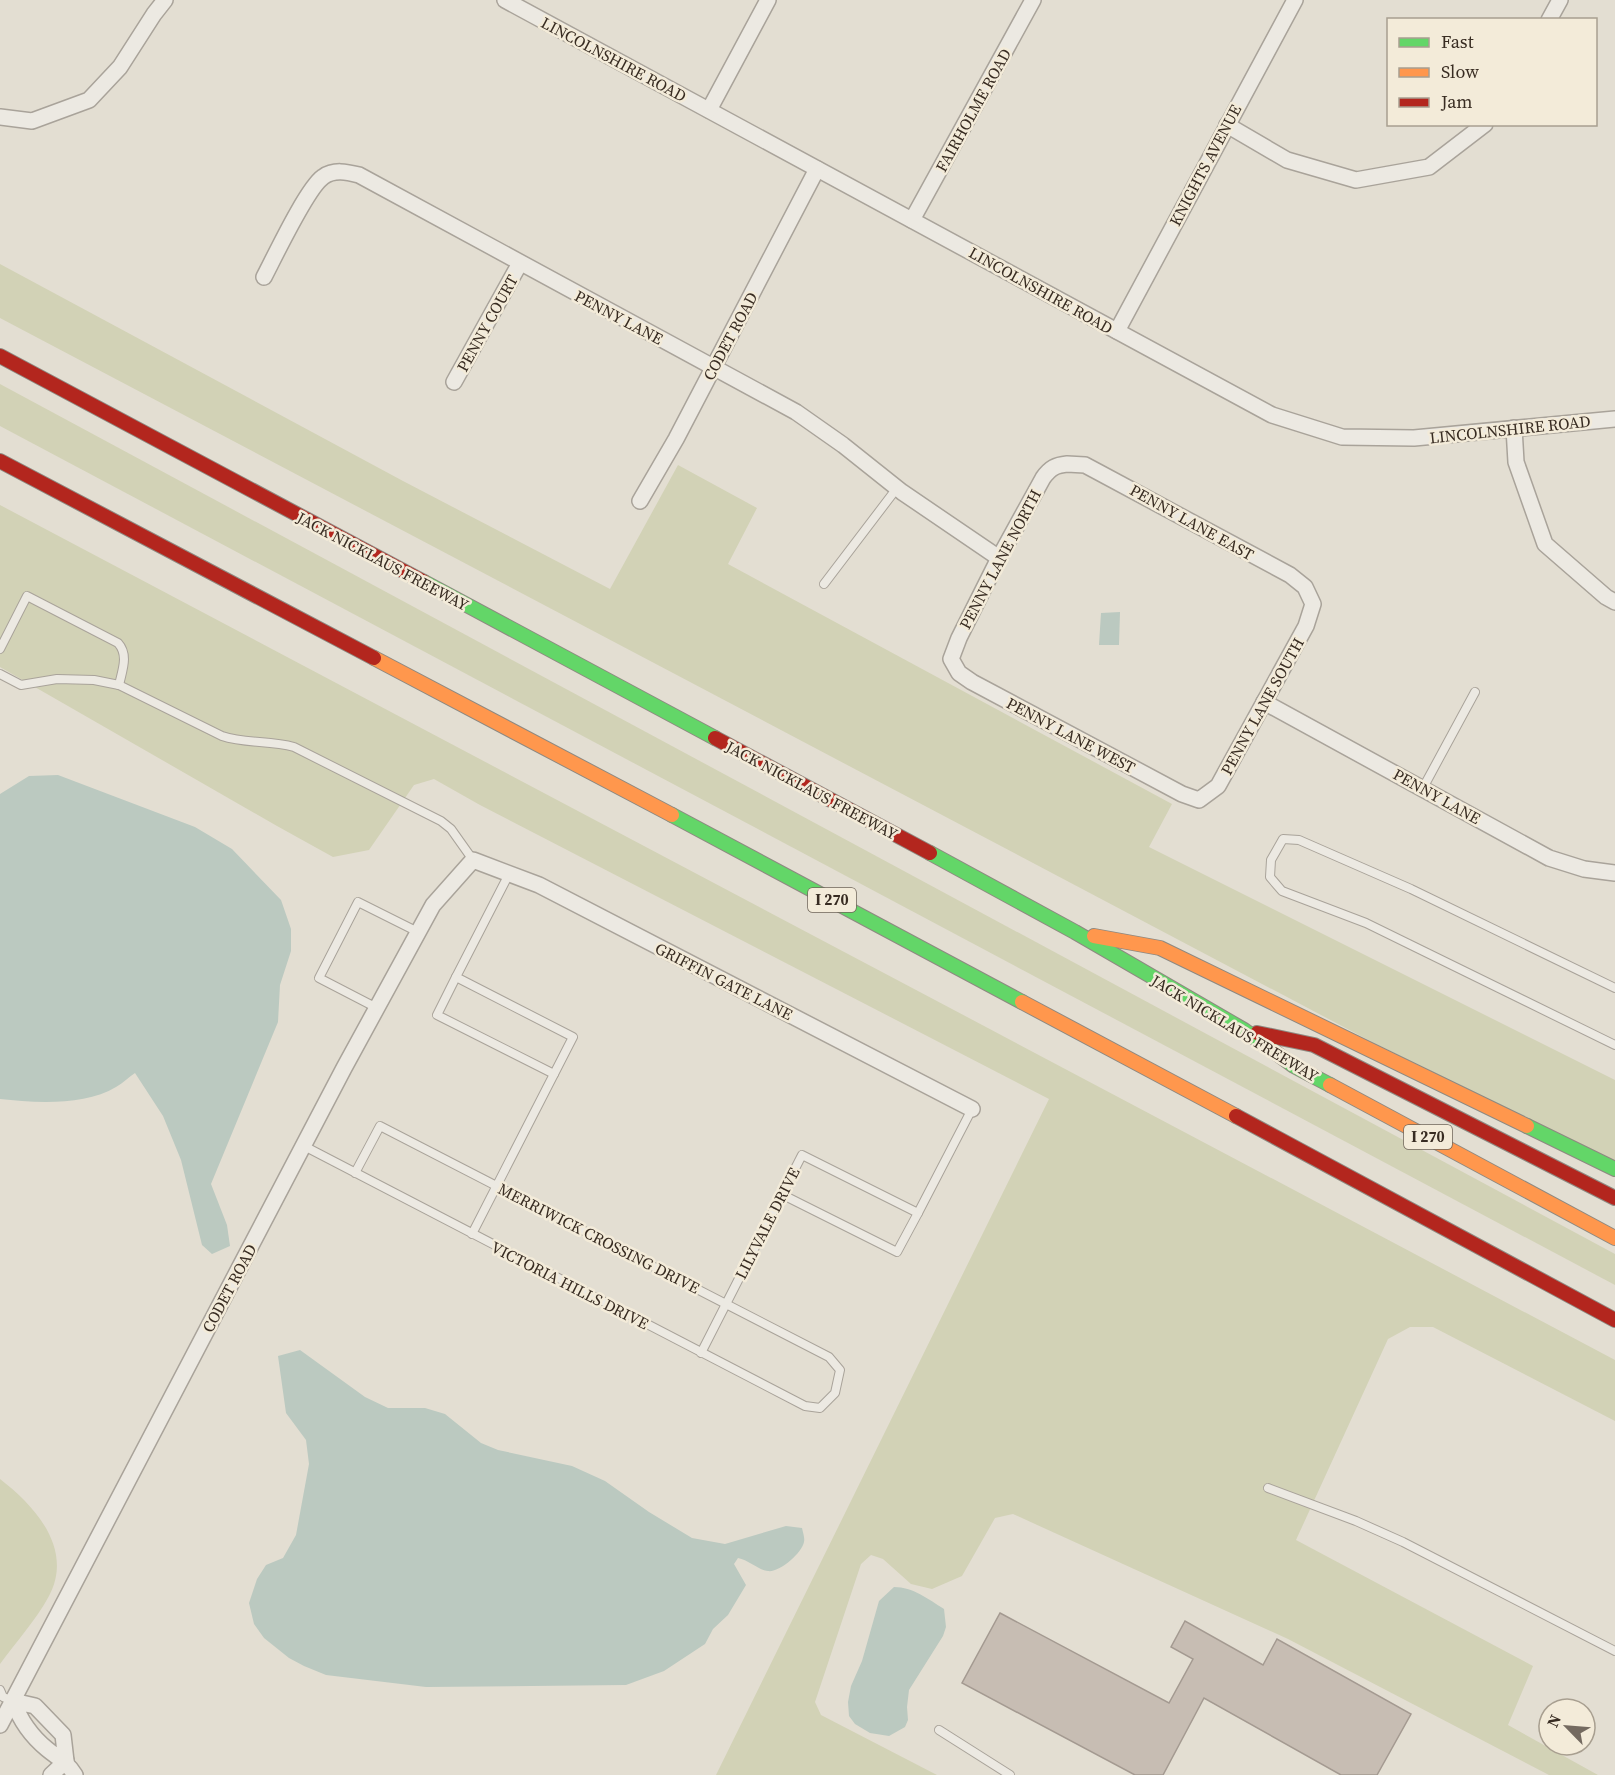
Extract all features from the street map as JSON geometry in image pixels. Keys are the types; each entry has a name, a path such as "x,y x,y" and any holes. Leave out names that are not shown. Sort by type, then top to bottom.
{"highway":[{"name":"JACK NICKLAUS FREEWAY","path":"0,356 870,820 1075,932 1244,1030 1294,1066 1615,1238"},
{"name":"I 270","path":"0,461 502,725 1615,1320"},
{"path":"1075,932 1160,948 1615,1169"},
{"path":"1244,1030 1314,1045 1615,1198"}],"street":[{"path":"0,117 32,121 89,100 120,67 165,0"},
{"name":"LINCOLNSHIRE ROAD","path":"505,0 1272,415 1342,437 1414,438 1615,419"},
{"path":"709,110 768,0"},
{"name":"FAIRHOLME ROAD","path":"912,220 1033,0"},
{"name":"KNIGHTS AVENUE","path":"1117,331 1295,0"},
{"path":"1550,18 1560,0"},
{"path":"1227,125 1287,160 1356,180 1429,167 1482,126"},
{"name":"CODET ROAD","path":"640,501 676,439 817,169"},
{"name":"PENNY LANE","path":"264,277 311,190 324,176 341,171 359,175 796,412 843,445 897,488 999,558"},
{"name":"PENNY COURT","path":"454,382 520,263"},
{"path":"1514,428 1516,462 1545,544 1606,597 1615,602"},
{"name":"PENNY LANE NORTH","path":"951,658 958,638 999,558 1043,478 1057,465"},
{"name":"PENNY LANE EAST","path":"1057,465 1085,465 1290,575 1305,587 1313,604"},
{"name":"PENNY LANE SOUTH","path":"1199,800 1218,786 1306,626 1313,604"},
{"name":"PENNY LANE WEST","path":"951,658 959,673 972,682 1182,794 1199,800"},
{"name":"PENNY LANE","path":"1264,702 1549,858 1584,869 1615,873"},
{"name":"CODET ROAD","path":"0,1725 4,1697 418,932 433,905 473,860"},
{"name":"GRIFFIN GATE LANE","path":"473,860 539,885 972,1109"},
{"path":"4,1697 35,1706 63,1735 66,1761"},
{"path":"4,1697 21,1723 46,1748 66,1761 75,1775"},
{"path":"51,1775 66,1761"}],"lane":[{"path":"824,584 897,488"},
{"path":"0,649 27,596 118,644 123,649 124,659 119,685"},
{"path":"0,674 21,685 57,679 94,680 119,685 222,736 235,740 278,742 294,747 441,821 451,829 473,860"},
{"path":"1423,788 1475,692"},
{"path":"1615,988 1411,889 1299,840 1283,839 1271,860 1270,877 1282,891 1366,923 1615,1045"},
{"path":"509,874 437,1015 554,1074"},
{"path":"377,1008 319,978 358,902 418,932"},
{"path":"456,977 573,1037 472,1234"},
{"path":"782,1194 897,1252 972,1109"},
{"name":"MERRIWICK CROSSING DRIVE","path":"355,1173 380,1125 829,1357 840,1370 835,1393"},
{"name":"VICTORIA HILLS DRIVE","path":"304,1146 805,1406 820,1408 835,1393"},
{"name":"LILYVALE DRIVE","path":"701,1353 801,1155 918,1213"},
{"path":"1268,1488 1314,1504 1403,1542 1615,1651"},
{"path":"939,1730 1010,1775"}],"green space":[{"path":"0,264 403,481 610,589 678,465 757,508 728,564 1172,804 1149,847 1615,1080 1615,1161 1376,1044 0,318"},
{"path":"0,384 1615,1254 1615,1285 0,426"},
{"path":"0,505 1615,1360 1615,1421 1433,1327 1410,1327 1388,1339 1296,1540 1533,1666 1508,1725 1537,1741 1537,1757 1566,1757 1598,1775 1549,1775 1288,1639 1013,1514 995,1518 962,1576 932,1589 911,1584 883,1559 871,1555 861,1564 815,1702 821,1715 937,1775 716,1775 1049,1099 480,805 434,779 414,785 369,850 333,857 0,667"},
{"path":"0,1479 37,1515 54,1545 57,1562 56,1579 44,1605 0,1664"}],"shaded area":[{"path":"1120,612 1119,645 1099,645 1101,613"},
{"path":"58,775 195,827 232,849 281,900 291,929 291,951 280,985 278,1022 211,1184 227,1225 230,1246 212,1254 202,1245 181,1160 163,1116 135,1073 104,1093 75,1100 44,1102 0,1099 0,794 29,776"},
{"path":"300,1350 365,1397 388,1408 425,1408 445,1414 481,1443 498,1450 572,1466 605,1481 649,1512 692,1538 725,1544 786,1526 802,1528 804,1542 789,1561 773,1571 764,1570 738,1558 734,1564 746,1585 728,1615 713,1629 705,1644 664,1671 626,1685 426,1687 326,1675 289,1658 264,1638 254,1624 249,1603 257,1579 266,1565 283,1558 296,1535 309,1464 306,1440 286,1413 278,1356"},
{"path":"894,1587 914,1591 944,1609 946,1627 943,1636 909,1690 908,1720 905,1727 889,1736 870,1733 855,1724 849,1716 848,1702 851,1686 862,1661 879,1601"}],"building":[{"path":"1000,1613 1169,1703 1193,1659 1171,1647 1185,1621 1263,1665 1277,1639 1411,1714 1377,1775 1341,1775 1204,1698 1163,1775 1135,1775 962,1683"}],"traffic: fast":[{"path":"424,582 715,738"},
{"path":"672,815 1022,1002"},
{"path":"930,853 1075,932 1244,1030 1294,1066 1330,1085"},
{"path":"1527,1126 1615,1169"}],"traffic: slow":[{"path":"374,658 672,815"},
{"path":"1094,936 1160,948 1527,1126"},
{"path":"1022,1002 1236,1116"},
{"path":"1330,1085 1615,1238"}],"traffic: jam":[{"path":"0,356 424,582"},
{"path":"0,461 374,658"},
{"path":"715,738 930,853"},
{"path":"1257,1033 1314,1045 1615,1198"},
{"path":"1236,1116 1615,1320"}]}
